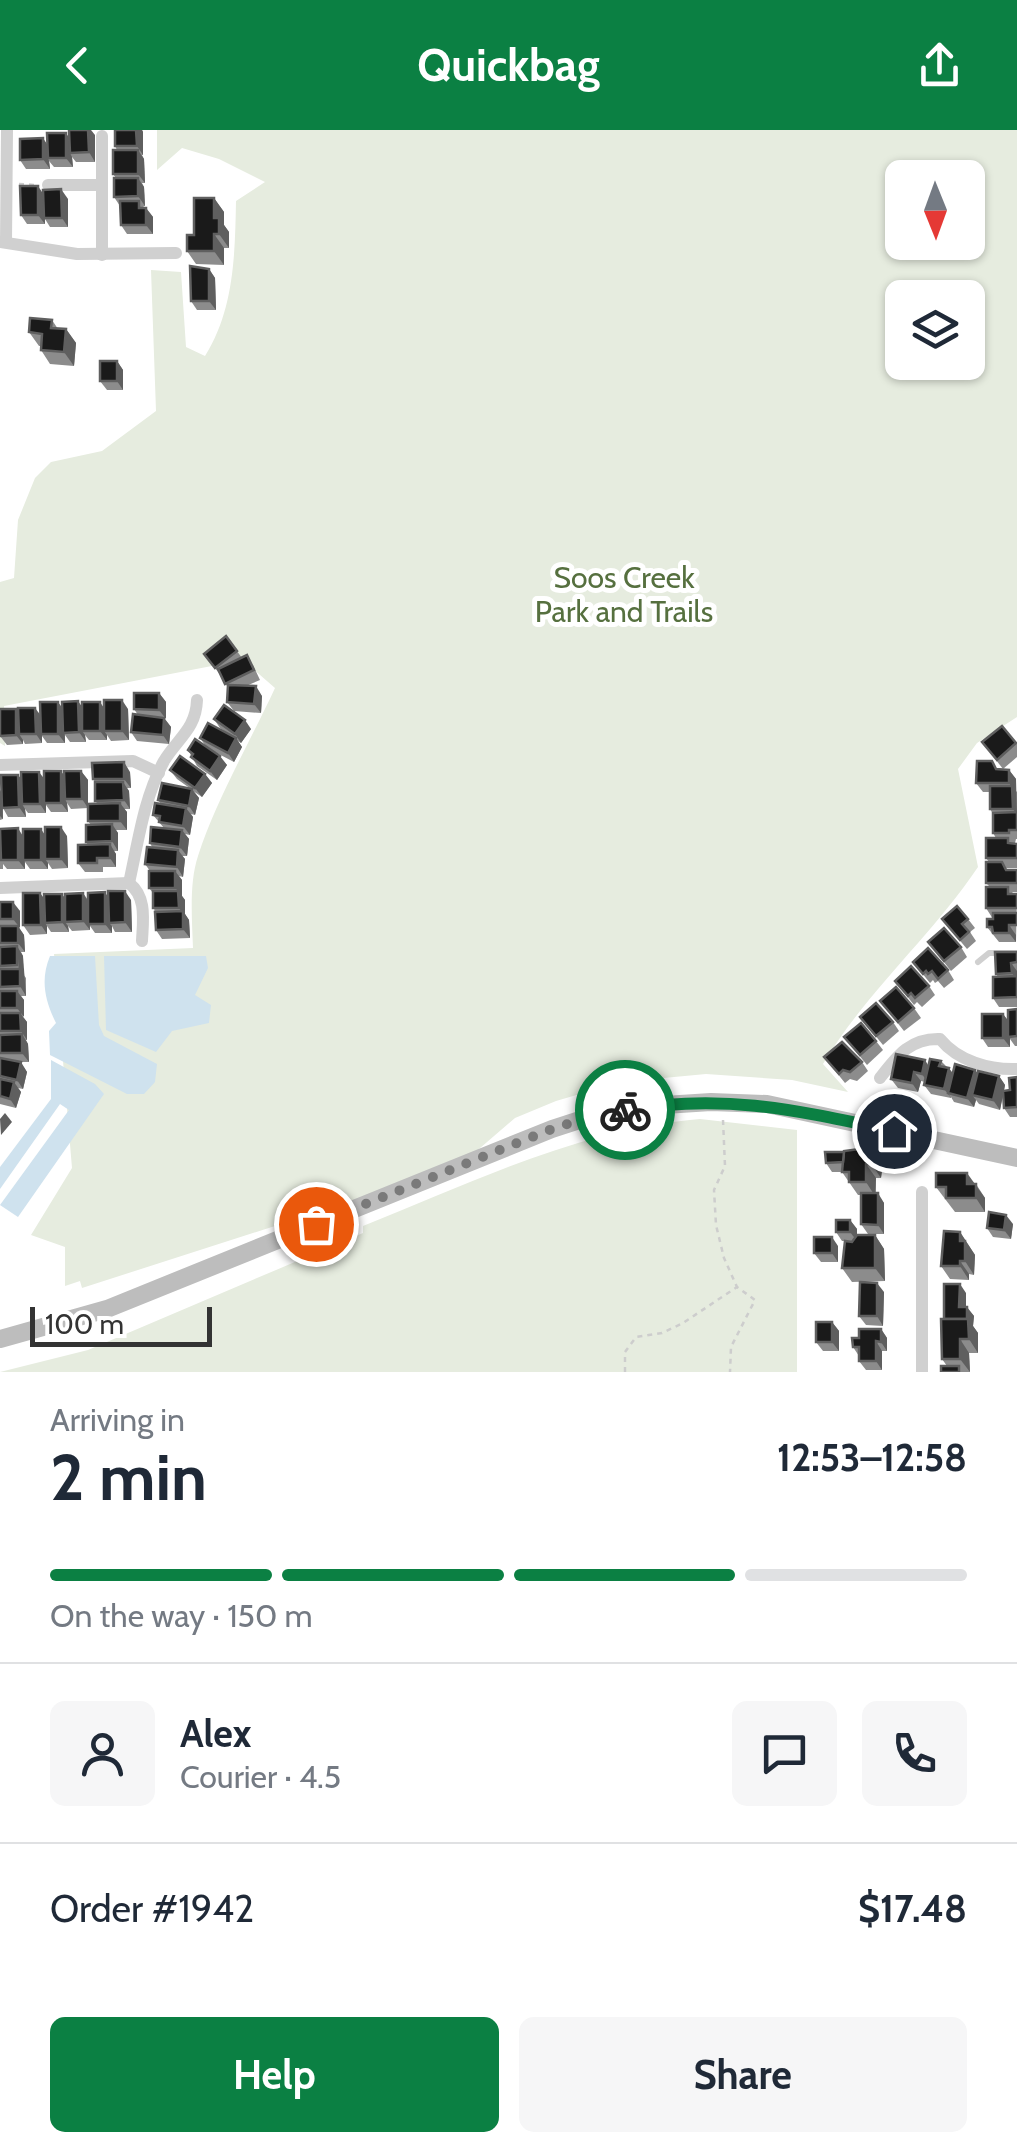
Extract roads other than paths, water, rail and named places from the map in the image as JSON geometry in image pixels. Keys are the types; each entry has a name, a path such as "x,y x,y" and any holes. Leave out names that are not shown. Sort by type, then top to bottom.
{"main road":[{"path":"0,1339 107,1309 592,1116 649,1106 768,1104 1017,1158"}],"street":[{"path":"7,130 3,242 102,255 176,254"},
{"path":"102,136 102,255"},
{"path":"48,185 101,185"},
{"path":"129,884 150,796 165,760 192,727 197,700"},
{"path":"0,765 132,760 160,773"},
{"path":"0,888 129,884 142,902 142,941"},
{"path":"880,1078 899,1054 914,1043 929,1039 940,1039 950,1051 966,1060 1017,1069"},
{"path":"922,1192 922,1372"}],"lane":[{"path":"978,962 988,953 1017,953"}],"water":[{"path":"50,956 95,956 99,1025 104,1036 157,1064 155,1082 144,1094 127,1094 50,1055 49,1031 56,1023 45,990"},
{"path":"104,956 206,956 208,968 195,995 211,1005 209,1023 172,1031 156,1052 106,1030"},
{"path":"51,1060 95,1084 104,1094 18,1217 0,1205 69,1110 60,1104 0,1189 0,1167 51,1099"}],"park label":[{"name":"Soos Creek Park and Trails","path":"624,594"}]}
